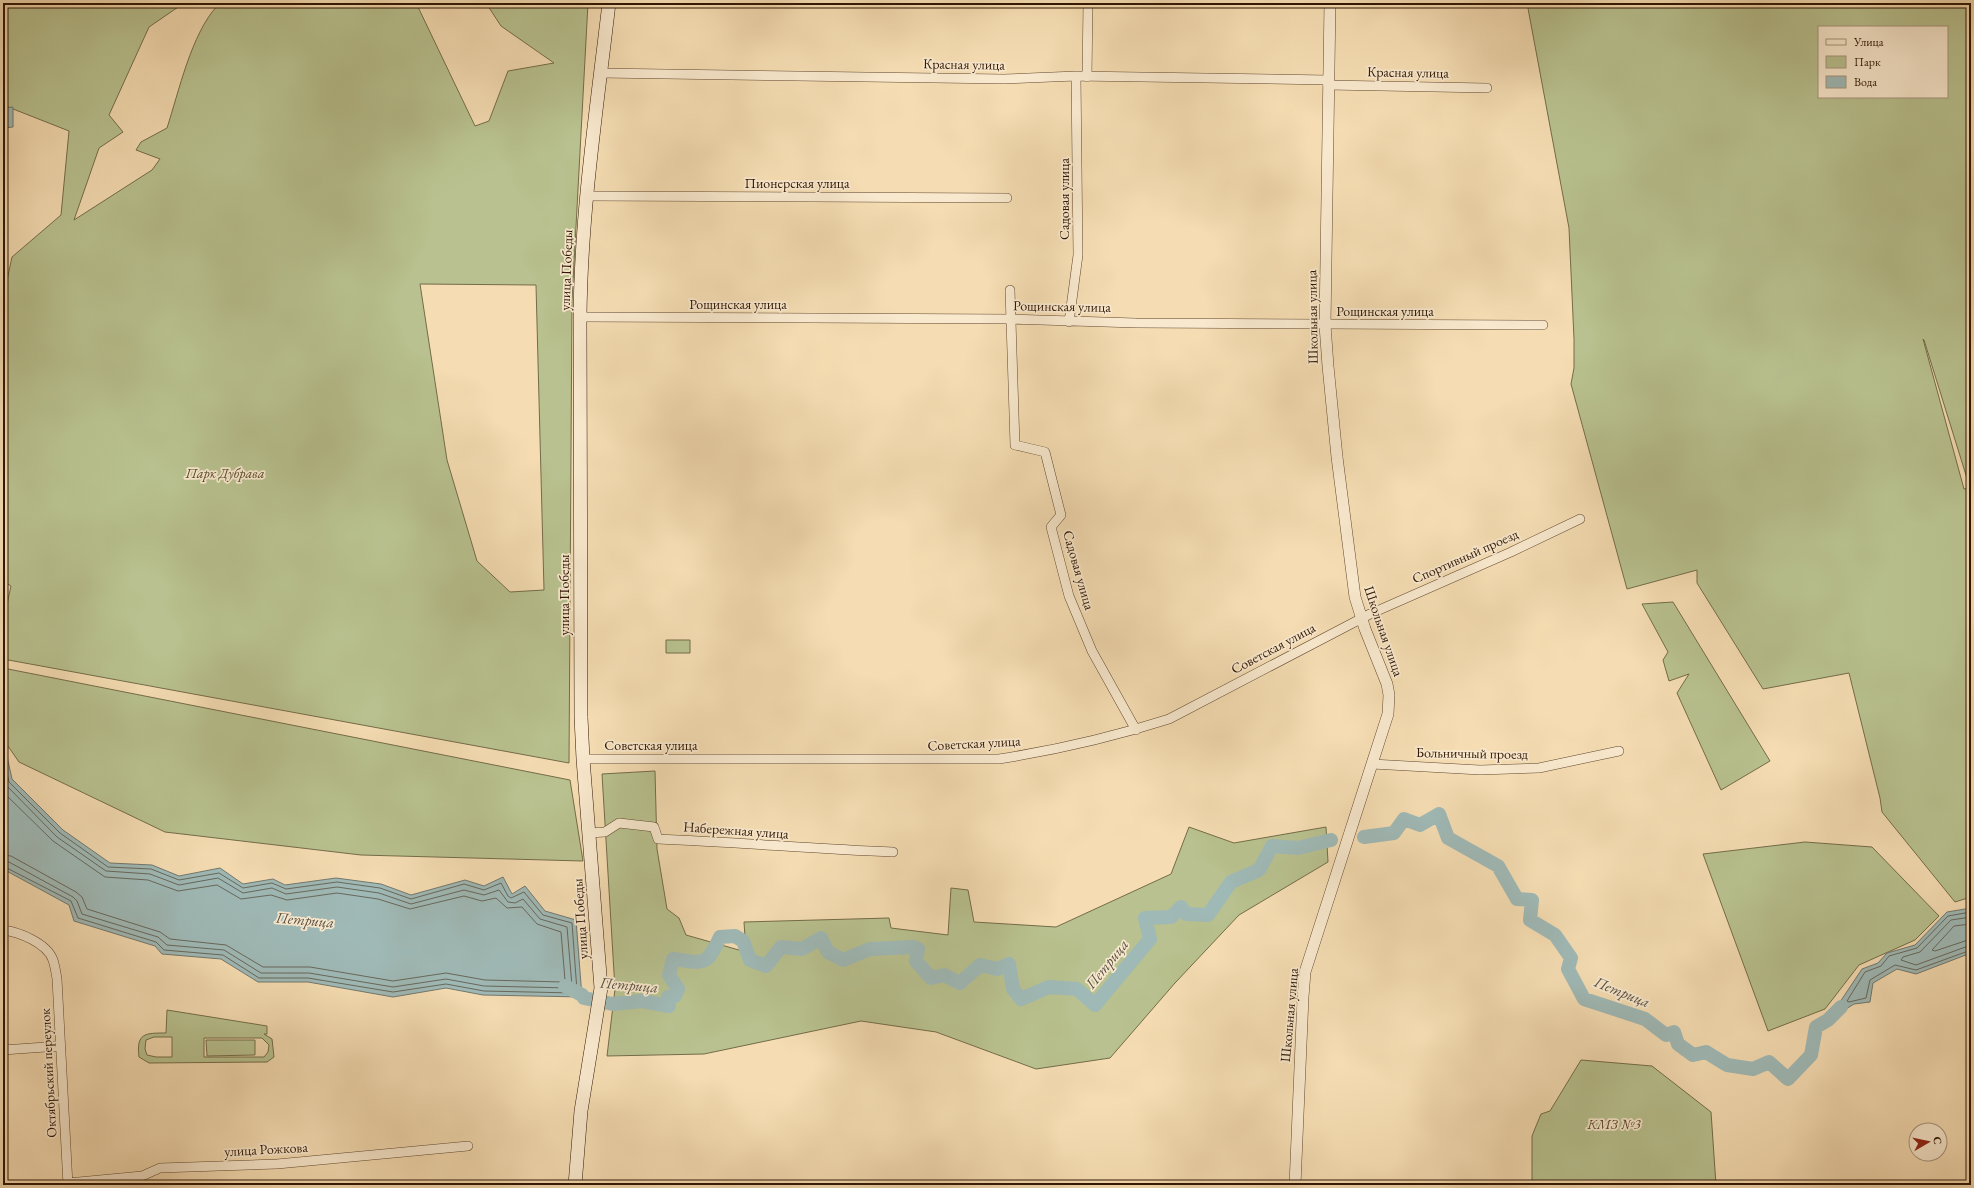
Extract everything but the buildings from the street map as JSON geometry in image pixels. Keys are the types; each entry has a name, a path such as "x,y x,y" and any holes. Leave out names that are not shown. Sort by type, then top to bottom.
{"main road":[{"name":"улица Победы","path":"575,1185 581,1111 601,988 583,759 580,625 581,256 586,196 609,3"}],"street":[{"path":"1087,77 1088,3"},
{"name":"Школьная улица","path":"1295,1185 1302,997 1305,972 1388,714 1389,695 1387,684 1361,618 1355,597 1332,411 1325,325 1330,3"},
{"name":"Красная улица","path":"601,73 1004,79 1076,76 1328,82 1487,88"},
{"name":"Садовая улица","path":"1069,322 1078,255 1076,76"},
{"name":"Пионерская улица","path":"586,196 1007,198"},
{"name":"Садовая улица","path":"1010,290 1012,319 1014,445 1045,452 1061,515 1051,527 1069,596 1092,651 1136,730"},
{"name":"Рощинская улица","path":"580,317 1012,319 1069,322 1325,325 1543,325"},
{"name":"Спортивный проезд","path":"1361,618 1580,519"},
{"name":"Советская улица","path":"583,759 998,759 1035,753 1136,730 1169,719 1361,618"},
{"name":"Больничный проезд","path":"1372,764 1480,770 1539,768 1619,751"},
{"name":"Набережная улица","path":"589,833 605,832 619,823 654,827 658,839 724,841 816,849 893,852"},
{"name":"Октябрьский переулок","path":"3,930 10,931 35,942 47,950 53,959 57,979 68,1184"},
{"path":"3,1050 60,1046"},
{"name":"улица Рожкова","path":"68,1184 142,1176 160,1168 277,1164 468,1146"}],"green space":[{"name":"Парк Дубрава","path":"4,3 184,3 149,27 109,115 123,132 99,148 74,220 152,170 160,159 136,150 141,142 167,128 181,81 193,48 208,18 217,6 217,3 425,3 418,7 475,126 489,121 508,71 554,63 501,26 486,3 588,3 572,301 569,763 3,659 3,622 11,586 3,581 3,299 12,257 61,215 69,131 3,105","holes":["420,284 536,285 544,590 510,592 477,561 447,460"]},
{"path":"1527,3 1971,3 1971,897 1955,902 1882,812 1880,798 1849,673 1763,689 1697,583 1697,570 1627,589 1571,384 1574,368 1569,228","holes":["1923,339 1970,488 1964,489"]},
{"path":"1673,602 1770,761 1721,790 1677,693 1689,674 1669,681 1663,660 1668,652 1642,604"},
{"path":"666,640 690,640 690,653 666,653"},
{"path":"3,668 570,780 583,861 361,855 165,832 19,762 3,739"},
{"path":"655,771 657,849 667,909 679,918 686,935 746,952 744,922 889,918 891,928 948,935 951,888 968,890 974,922 1056,927 1171,874 1189,827 1234,843 1326,827 1328,862 1239,915 1175,983 1110,1058 1036,1069 936,1032 861,1021 704,1054 607,1056 615,989 602,774"},
{"path":"1805,842 1872,847 1939,916 1915,940 1859,965 1825,1009 1768,1031 1703,854"},
{"path":"167,1010 267,1026 267,1034 264,1034 272,1039 274,1057 267,1062 149,1063 139,1057 139,1043 144,1036 152,1033 166,1033","holes":["154,1037 172,1037 172,1057 156,1057 147,1055 145,1049 146,1040","204,1038 262,1038 269,1045 268,1052 264,1057 204,1057"]},
{"path":"206,1040 255,1040 255,1055 207,1056"},
{"name":"КМЗ №3","path":"1581,1060 1652,1066 1711,1112 1716,1185 1532,1185 1532,1136 1541,1114 1550,1111"}],"water":[{"path":"13,107 13,127 3,128 3,108"},
{"path":"3,749 6,752 12,779 63,830 110,863 152,865 179,876 220,868 243,884 273,879 285,885 336,878 381,884 411,895 465,880 484,886 503,877 512,894 525,886 545,911 576,920 582,997 483,995 446,988 393,997 308,982 258,982 221,959 162,954 155,946 74,921 69,905 3,869"},
{"path":"1971,908 1971,953 1916,974 1897,969 1873,983 1870,1002 1854,1004 1828,1020 1862,969 1878,963 1887,953 1915,945 1947,912"}],"waterway":[{"name":"Петрица","path":"1364,837 1394,833 1404,819 1420,825 1439,814 1448,838 1498,866 1517,899 1532,900 1530,920 1555,935 1571,958 1568,969 1584,999 1645,1019 1666,1035 1674,1032 1678,1044 1693,1055 1706,1052 1727,1065 1753,1069 1769,1062 1788,1079 1811,1055 1816,1027 1828,1020 1841,1007"},
{"name":"Петрица","path":"565,986 582,995 584,998 613,1004 642,1001 669,1006 668,997 675,996 678,989 669,975 673,959 691,962 707,959 720,937 735,936 743,941 750,960 766,966 781,947 802,949 821,938 828,952 843,960 870,949 914,947 918,949 916,961 931,978 944,975 960,983 980,965 997,969 1009,964 1013,989 1021,999 1049,987 1077,989 1095,1005 1150,939 1145,918 1171,917 1181,907 1186,914 1208,915 1231,882 1259,870 1272,846 1298,848 1331,840"}]}
